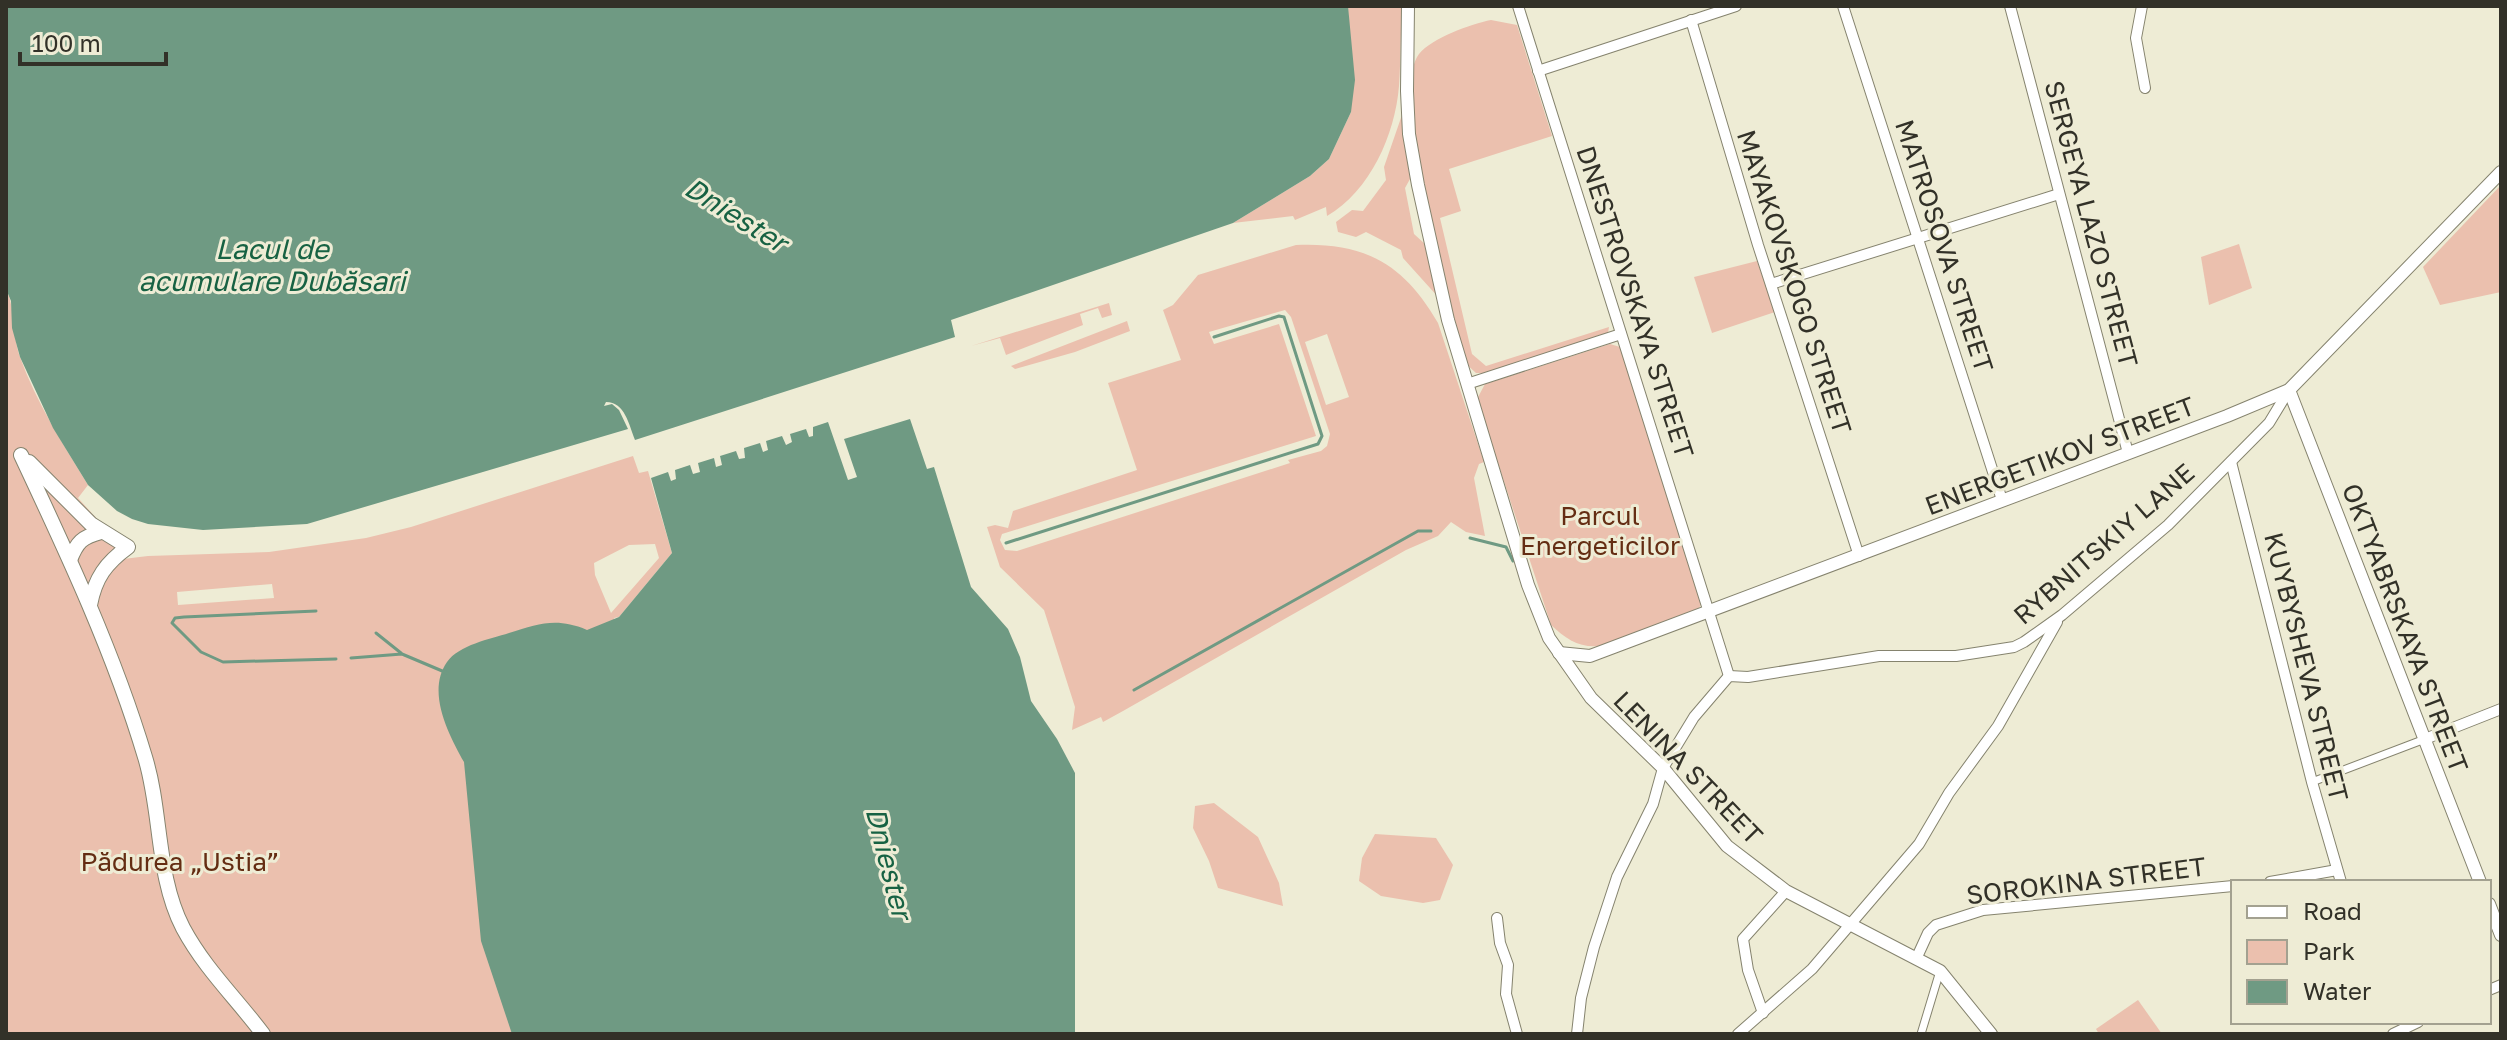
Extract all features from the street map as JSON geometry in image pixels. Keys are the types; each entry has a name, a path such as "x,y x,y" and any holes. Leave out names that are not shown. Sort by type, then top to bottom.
{"main road":[{"path":"90,606 100,573 128,547 101,532 21,455 70,560 119,678 146,761 173,906 197,951 227,994 263,1034"},
{"path":"70,560 77,543 84,536 101,532"}],"street":[{"name":"LENINA STREET","path":"1408,6 1406,54 1413,160 1448,320 1528,585 1540,619 1559,653 1591,698 1663,768 1727,846 1786,891 1940,971 1991,1034"},
{"name":"DNESTROVSKAYA STREET","path":"1518,6 1729,676"},
{"path":"1538,71 1736,6"},
{"name":"MATROSOVA STREET","path":"1843,6 2002,500"},
{"name":"SERGEYA LAZO STREET","path":"2010,6 2128,453"},
{"path":"2142,6 2136,38 2145,88"},
{"name":"MAYAKOVSKOGO STREET","path":"1691,20 1771,284 1859,556"},
{"name":"ENERGETIKOV STREET","path":"1559,653 1590,656 2289,390 2412,267 2501,172"},
{"path":"1771,284 2059,194"},
{"path":"1467,384 1621,334"},
{"name":"RYBNITSKIY LANE","path":"1729,676 1748,677 1879,656 1956,656 1994,651 2024,642 2062,615 2168,525 2269,423 2289,390"},
{"name":"OKTYABRSKAYA STREET","path":"2289,390 2479,880"},
{"name":"KUYBYSHEVA STREET","path":"2231,462 2312,782 2340,880"},
{"path":"1738,1034 1812,969 1919,844 1949,793 1998,726 2062,615"},
{"path":"1577,1034 1581,998 1617,877 1653,804 1663,768 1694,717 1729,676"},
{"path":"2312,782 2501,709"},
{"path":"2281,880 2337,870"},
{"name":"SOROKINA STREET","path":"1917,957 1928,933 1936,925 1983,910 2231,886"},
{"path":"1763,1013 1748,970 1743,939 1786,891"},
{"path":"2491,909 2501,935"},
{"path":"1497,918 1500,943 1508,965 1506,994 1517,1034"},
{"path":"1921,1034 1940,971"}],"green space":[{"path":"1348,6 1403,6 1397,105 1378,160 1356,192 1327,216 1326,207 1295,220 1293,216 1233,223 1310,176 1329,159 1351,112"},
{"path":"1491,20 1517,25 1552,136 1449,169 1461,211 1440,218 1472,354 1486,366 1609,327 1608,333 1476,373 1464,362 1426,203 1412,111 1412,76 1419,54 1433,42 1463,28"},
{"path":"1403,112 1410,179 1405,188 1414,234 1426,245 1439,298 1403,258 1401,250 1366,232 1356,237 1338,232 1336,222 1352,210 1363,211 1386,180 1384,167"},
{"path":"2501,185 2501,292 2440,305 2423,267"},
{"path":"2239,244 2252,288 2209,305 2201,257"},
{"path":"1296,245 1321,245 1362,253 1396,272 1425,303 1438,323 1484,462 1479,464 1474,478 1485,536 1466,532 1451,522 1438,536 1406,550 1103,722 1101,717 1072,730 1075,707 1044,610 1000,567 987,527 1008,528 1013,511 1137,470 1108,383 1181,360 1163,310 1173,305 1198,275","holes":["1285,310 1291,317 1330,434 1327,446 1321,451 1288,460 1290,463 1017,551 1005,550 1000,540 1002,534 1316,436 1279,324 1214,344 1209,332","1327,334 1349,397 1326,405 1305,342"]},
{"path":"1757,261 1775,312 1712,333 1694,277"},
{"name":"Pădurea „Ustia”","path":"6,289 26,374 88,485 78,498 98,520 117,534 123,559 269,552 366,538 411,527 633,456 639,473 648,471 672,553 619,617 614,618 735,1034 6,1034","holes":["655,544 659,558 611,613 595,575 594,563 629,545","272,584 274,598 178,605 177,592"]},
{"path":"1109,303 1112,315 1102,318 1098,308 1080,314 1083,325 1006,355 1000,338 971,346"},
{"path":"1127,321 1130,331 1075,352 1015,369 1011,366"},
{"name":"Parcul Energeticilor","path":"1610,344 1620,347 1703,601 1699,608 1600,646 1586,646 1573,642 1551,625 1477,399 1485,384"},
{"path":"1214,803 1258,837 1279,883 1283,906 1218,888 1193,828 1195,806"},
{"path":"1375,834 1436,838 1453,865 1440,900 1423,903 1381,896 1359,881 1362,858"},
{"path":"2138,1000 2162,1034 2099,1034 2096,1029"}],"water":[{"name":"Lacul de acumulare Dubăsari","path":"6,6 1348,6 1355,80 1351,112 1329,159 1310,176 1233,223 951,320 955,337 635,440 622,410 612,403 606,402 604,406 612,404 619,410 628,429 307,524 203,530 148,524 132,519 117,511 88,485 53,428 20,357 12,328 11,301 6,289"},
{"name":"Dniester","path":"910,419 927,469 934,467 971,587 1008,629 1020,657 1031,701 1075,773 1075,1034 512,1034 481,941 464,762 446,726 439,700 441,674 447,662 467,647 529,627 557,623 587,630 619,617 672,553 651,478 668,472 671,481 676,479 675,470 690,465 693,474 700,472 698,463 714,458 716,467 722,465 720,456 736,451 739,459 745,458 744,448 760,443 763,452 768,450 766,441 782,436 786,445 792,442 790,434 806,429 809,437 813,436 813,427 828,422 848,480 857,477 844,439"}],"waterway":[{"path":"1006,543 1318,444 1322,436 1284,317 1214,337"},
{"path":"1134,690 1418,531 1431,531"},
{"path":"1470,538 1506,547 1513,561"},
{"path":"316,611 184,617 175,618 172,623 201,652 223,662 336,659"},
{"path":"376,633 401,653"},
{"path":"351,658 402,654 447,673"}]}
